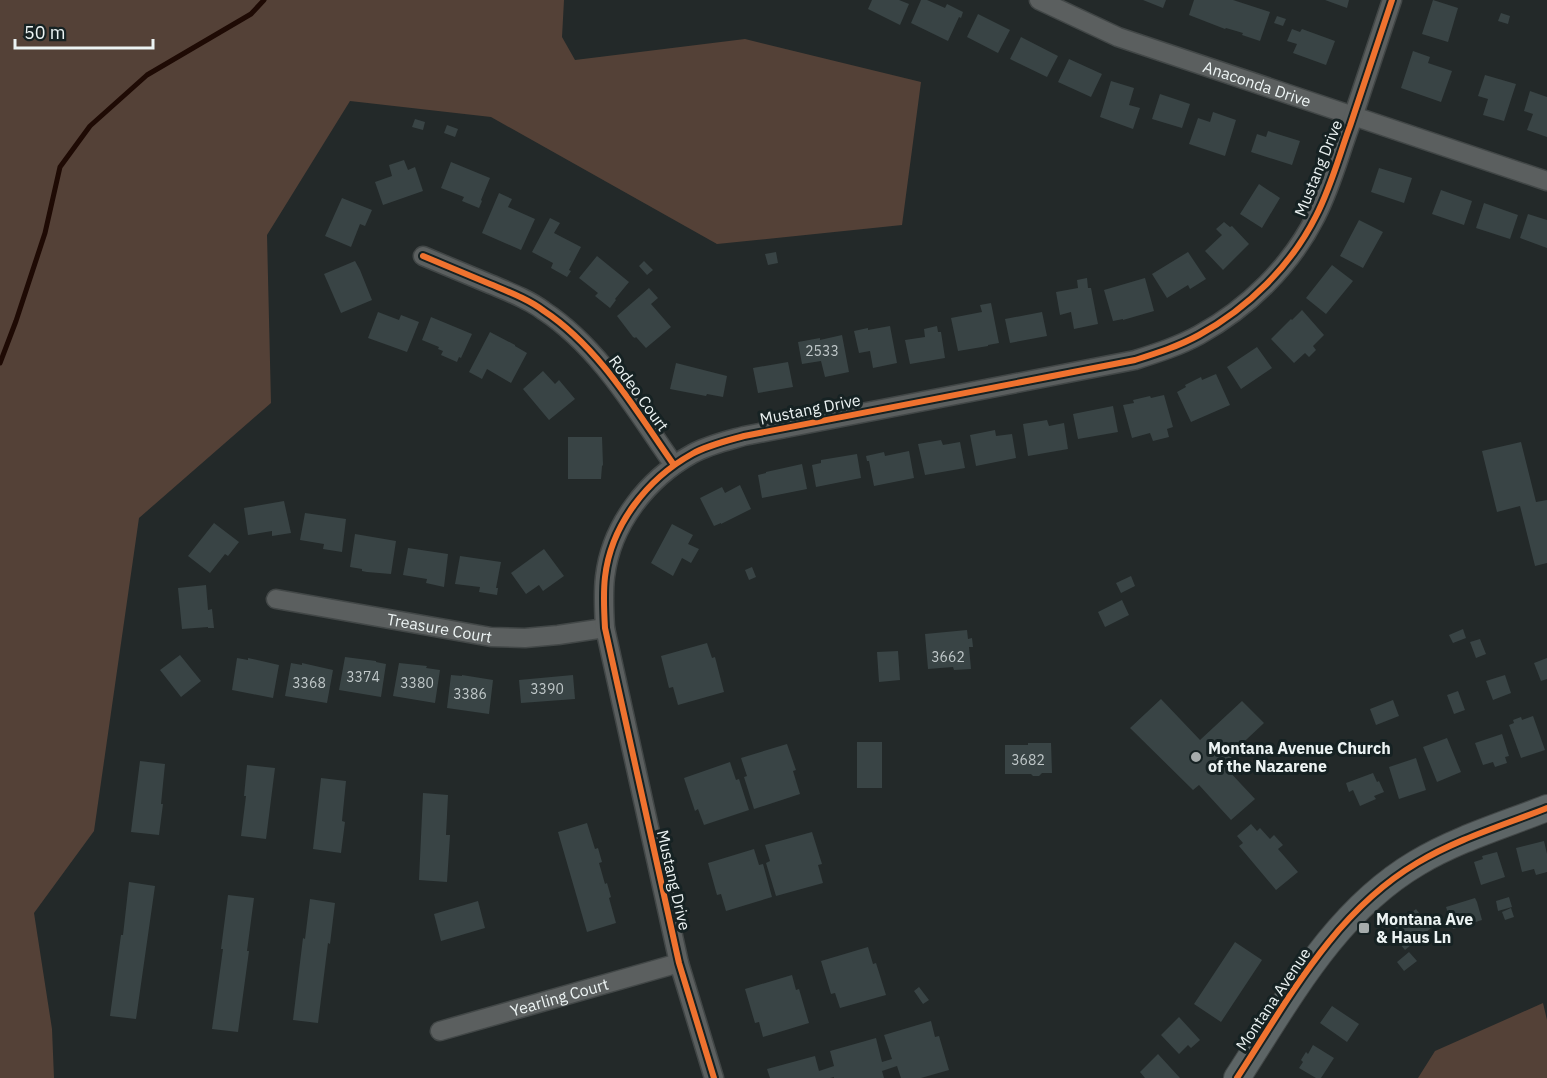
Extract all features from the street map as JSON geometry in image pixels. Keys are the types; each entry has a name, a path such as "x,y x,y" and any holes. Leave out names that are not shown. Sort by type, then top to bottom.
{"street":[{"name":"Anaconda Drive","path":"1039,0 1118,38 1547,181"},
{"name":"Mustang Drive","path":"714,1078 679,963 605,628 603,602 605,575 615,541 636,502 674,465 693,453 715,444 744,436 1135,360 1199,335 1228,317 1278,272 1299,245 1316,216 1333,175 1392,0"},
{"name":"Rodeo Court","path":"423,256 519,297 542,309 564,325 590,349 674,465"},
{"name":"Treasure Court","path":"276,599 491,637 525,638 605,628"},
{"name":"Montana Avenue","path":"1237,1078 1316,957 1365,901 1416,864 1445,848 1547,807"},
{"name":"Yearling Court","path":"440,1031 679,963"}],"shaded area":[{"path":"0,0 564,0 562,37 575,60 745,39 921,82 902,225 717,244 491,117 350,101 267,235 271,403 139,518 94,831 34,913 52,1029 54,1078 0,1078"},
{"path":"1543,1003 1547,1020 1547,1078 1418,1078 1435,1051"}],"building":[{"path":"872,0 899,0 909,4 900,25 868,9"},
{"path":"921,0 927,0 945,8 947,4 963,12 948,41 911,23"},
{"path":"1143,0 1166,0 1163,8"},
{"path":"1194,0 1233,0 1270,12 1260,41 1189,15"},
{"path":"1325,0 1349,0 1347,8"},
{"path":"1433,0 1458,8 1448,42 1422,34"},
{"path":"1501,13 1510,16 1508,24 1498,21"},
{"path":"978,14 1010,30 998,53 967,37"},
{"path":"1277,16 1286,19 1283,26 1274,23"},
{"path":"1292,29 1300,32 1302,29 1335,41 1326,65 1293,53 1297,44 1287,41"},
{"path":"1021,37 1058,56 1047,77 1010,59"},
{"path":"1413,51 1430,57 1428,63 1452,71 1441,102 1401,88"},
{"path":"1069,59 1102,74 1091,97 1058,82"},
{"path":"1485,75 1516,84 1504,121 1483,115 1488,99 1478,96"},
{"path":"1111,81 1134,88 1129,105 1140,108 1133,129 1100,117"},
{"path":"1530,91 1547,97 1547,137 1527,130 1533,114 1524,111"},
{"path":"1160,94 1190,104 1182,128 1152,119"},
{"path":"1213,112 1236,120 1225,156 1189,144 1198,118 1210,122"},
{"path":"415,119 425,122 423,130 412,127"},
{"path":"447,125 458,129 455,137 444,133"},
{"path":"1268,131 1300,141 1292,165 1251,152 1257,134 1266,137"},
{"path":"404,160 408,170 415,167 423,191 383,205 375,182 392,176 389,165"},
{"path":"451,162 490,178 479,208 462,201 464,197 441,188"},
{"path":"1379,168 1412,178 1404,203 1371,192"},
{"path":"1259,184 1280,198 1262,228 1240,214"},
{"path":"1441,190 1472,201 1464,225 1432,214"},
{"path":"499,193 512,199 508,207 535,219 521,250 482,233"},
{"path":"342,198 372,210 365,226 360,224 351,247 325,236"},
{"path":"1484,203 1518,215 1510,239 1476,228"},
{"path":"1528,214 1547,220 1547,248 1520,238"},
{"path":"550,218 560,223 554,233 581,247 567,277 551,268 553,263 532,252"},
{"path":"1359,220 1383,232 1363,268 1340,256"},
{"path":"1224,222 1232,226 1249,244 1223,270 1205,251 1222,235 1216,229"},
{"path":"776,252 778,263 768,265 765,254"},
{"path":"1188,252 1206,279 1190,289 1188,285 1167,298 1152,274"},
{"path":"597,256 629,282 610,308 595,296 598,293 579,278"},
{"path":"355,261 372,300 341,313 324,274"},
{"path":"644,261 653,270 647,275 639,266"},
{"path":"1332,265 1353,281 1326,314 1306,298"},
{"path":"1087,278 1098,324 1074,329 1071,312 1060,315 1056,292 1078,288 1077,280"},
{"path":"1145,278 1154,311 1113,321 1104,290"},
{"path":"649,288 658,298 651,304 671,327 646,348 636,337 633,337 617,316"},
{"path":"991,303 999,343 958,351 951,318 982,312 980,305"},
{"path":"1302,310 1324,335 1313,346 1316,350 1309,357 1305,353 1294,363 1271,339"},
{"path":"378,312 399,320 401,315 419,322 407,352 368,338"},
{"path":"1042,312 1047,336 1010,343 1005,319"},
{"path":"431,317 472,334 457,362 441,355 443,351 438,349 439,347 422,340"},
{"path":"890,326 897,363 873,368 870,351 859,353 854,331"},
{"path":"937,326 938,332 941,332 945,358 910,364 905,340 925,337 924,329"},
{"path":"490,332 527,353 511,383 487,369 482,379 469,372"},
{"path":"842,335 849,372 825,377 821,361 802,364 798,342"},
{"path":"1257,347 1272,368 1241,389 1227,367"},
{"path":"788,362 793,387 758,393 753,368"},
{"path":"676,363 727,376 723,397 670,389"},
{"path":"543,371 555,384 559,380 575,399 549,420 523,389"},
{"path":"1216,374 1230,405 1191,422 1177,392 1201,377 1202,380"},
{"path":"1164,395 1173,427 1167,429 1169,437 1153,441 1150,433 1132,438 1123,405 1134,403 1133,400"},
{"path":"1113,406 1118,432 1078,439 1073,414"},
{"path":"1047,420 1049,426 1064,423 1068,449 1028,456 1023,424"},
{"path":"995,430 996,436 1012,434 1016,458 976,466 970,435"},
{"path":"568,437 602,437 601,479 568,479"},
{"path":"941,440 943,445 960,442 965,468 925,475 918,444"},
{"path":"1521,442 1536,502 1547,500 1547,563 1535,566 1520,506 1497,512 1482,451"},
{"path":"909,451 914,478 874,486 866,456 884,452 885,456"},
{"path":"857,454 861,478 816,487 812,465 821,463 821,460"},
{"path":"802,464 807,489 762,498 758,475"},
{"path":"740,485 751,509 714,526 700,498 722,487 725,493"},
{"path":"284,501 291,533 272,536 272,531 248,535 244,508"},
{"path":"305,513 346,519 342,552 323,549 324,544 300,540"},
{"path":"214,523 239,542 228,556 225,554 210,573 188,556"},
{"path":"672,524 693,535 688,544 699,549 691,563 682,558 673,576 651,563"},
{"path":"355,534 396,541 391,574 367,572 350,567"},
{"path":"408,548 448,554 444,587 426,583 427,579 403,575"},
{"path":"544,549 564,576 543,591 539,585 526,594 511,573"},
{"path":"460,556 501,562 496,588 498,588 497,595 479,592 480,587 455,584"},
{"path":"752,567 756,577 749,580 745,570"},
{"path":"1131,576 1135,586 1121,593 1116,583"},
{"path":"206,585 208,610 212,609 214,628 182,629 178,588"},
{"path":"1122,600 1129,615 1105,627 1098,612"},
{"path":"1463,629 1466,638 1453,643 1449,635"},
{"path":"967,630 968,639 972,638 973,647 969,647 971,669 954,670 953,667 928,669 925,634"},
{"path":"1480,639 1486,654 1476,658 1470,642"},
{"path":"707,643 712,658 715,657 724,692 678,705 673,687 669,688 661,656"},
{"path":"898,651 900,680 879,682 877,652"},
{"path":"180,655 201,681 181,697 160,670"},
{"path":"345,657 386,664 381,697 339,690"},
{"path":"237,658 248,660 248,658 279,665 273,698 232,690"},
{"path":"1547,658 1547,679 1541,681 1534,663"},
{"path":"291,663 302,665 302,663 333,670 327,703 285,696"},
{"path":"399,663 440,670 435,703 393,696"},
{"path":"451,675 493,680 489,714 447,708"},
{"path":"573,675 575,699 521,703 519,680"},
{"path":"1505,675 1511,693 1493,700 1486,681"},
{"path":"1458,691 1465,710 1454,714 1447,695"},
{"name":"Montana Avenue Church of the Nazarene","path":"1161,699 1200,740 1242,701 1264,723 1230,755 1232,760 1226,768 1255,799 1231,820 1199,785 1193,790 1130,728"},
{"path":"1393,700 1399,716 1376,725 1370,709"},
{"path":"1533,716 1545,750 1521,758 1509,725 1514,723 1513,720 1521,717 1522,720"},
{"path":"1502,734 1509,756 1505,757 1507,763 1495,767 1493,762 1483,765 1475,743"},
{"path":"1447,738 1461,772 1437,782 1423,747"},
{"path":"857,742 882,742 882,788 857,788"},
{"path":"1028,743 1051,743 1052,773 1042,773 1039,776 1005,774 1005,745 1028,745"},
{"path":"787,744 796,770 793,771 800,794 754,809 741,758"},
{"path":"1416,758 1426,790 1399,799 1389,767"},
{"path":"140,761 165,764 159,835 131,832"},
{"path":"730,762 736,780 739,779 749,810 704,825 698,809 695,811 684,778"},
{"path":"247,765 275,768 266,839 241,836"},
{"path":"1373,773 1384,792 1374,796 1376,799 1360,806 1353,790 1349,792 1346,783"},
{"path":"321,778 346,781 342,821 345,822 341,853 313,849"},
{"path":"423,793 448,795 446,835 450,835 447,882 419,880"},
{"path":"587,823 595,849 598,848 602,862 599,863 611,897 609,898 616,923 587,932 558,832"},
{"path":"1251,824 1257,831 1260,828 1270,839 1274,835 1283,845 1278,849 1298,872 1276,890 1239,846 1243,843 1237,836"},
{"path":"812,832 822,864 818,865 823,883 776,896 766,863 770,861 765,845"},
{"path":"1544,841 1547,872 1536,875 1534,869 1522,872 1516,848"},
{"path":"754,849 759,865 763,864 772,897 726,911 721,894 717,895 708,863"},
{"path":"1497,852 1505,877 1481,885 1474,862 1483,859 1482,856"},
{"path":"129,882 155,886 136,1019 110,1016"},
{"path":"228,895 254,898 238,1032 212,1029"},
{"path":"1509,897 1512,907 1498,911 1496,901"},
{"path":"1475,898 1482,920 1453,929 1446,907"},
{"path":"310,899 335,903 318,1023 293,1020"},
{"path":"478,901 485,928 441,941 434,914"},
{"path":"1511,908 1514,917 1505,920 1502,912"},
{"path":"1416,909 1431,928 1405,950 1389,931"},
{"path":"1235,942 1262,960 1221,1022 1194,1004"},
{"path":"868,947 873,964 876,963 886,995 840,1008 835,993 831,994 821,961"},
{"path":"1409,952 1417,961 1404,971 1397,962"},
{"path":"792,975 796,990 799,989 809,1023 763,1037 759,1022 755,1023 745,989"},
{"path":"919,987 929,1000 923,1004 914,991"},
{"path":"1332,1006 1359,1024 1347,1042 1320,1023"},
{"path":"1179,1017 1200,1040 1191,1048 1188,1045 1179,1054 1161,1035"},
{"path":"931,1021 935,1037 939,1036 949,1070 921,1078 901,1078 897,1066 882,1071 884,1078 770,1078 767,1069 815,1056 819,1071 834,1066 830,1051 876,1038 882,1062 892,1059 884,1035"},
{"path":"1313,1045 1334,1058 1321,1078 1316,1078 1299,1068 1303,1062 1301,1060"},
{"path":"1158,1054 1180,1078 1145,1078 1140,1072"}],"waterway":[{"path":"0,363 45,233 60,167 90,126 147,75 251,14 264,0"}],"cycle path":[{"path":"714,1078 679,963 605,628 605,577 615,539 623,522 646,490 660,476 704,448 744,436 1135,360 1184,343 1217,324 1251,299 1281,269 1316,216 1326,194 1392,0"},
{"path":"423,256 525,299 564,326 583,343 616,382 674,465"},
{"path":"1237,1078 1294,989 1337,932 1361,906 1388,883 1432,854 1547,808"}],"place":[{"name":"Montana Avenue Church of the Nazarene","path":"1196,757"},
{"name":"Montana Ave & Haus Ln","path":"1364,928"}]}
